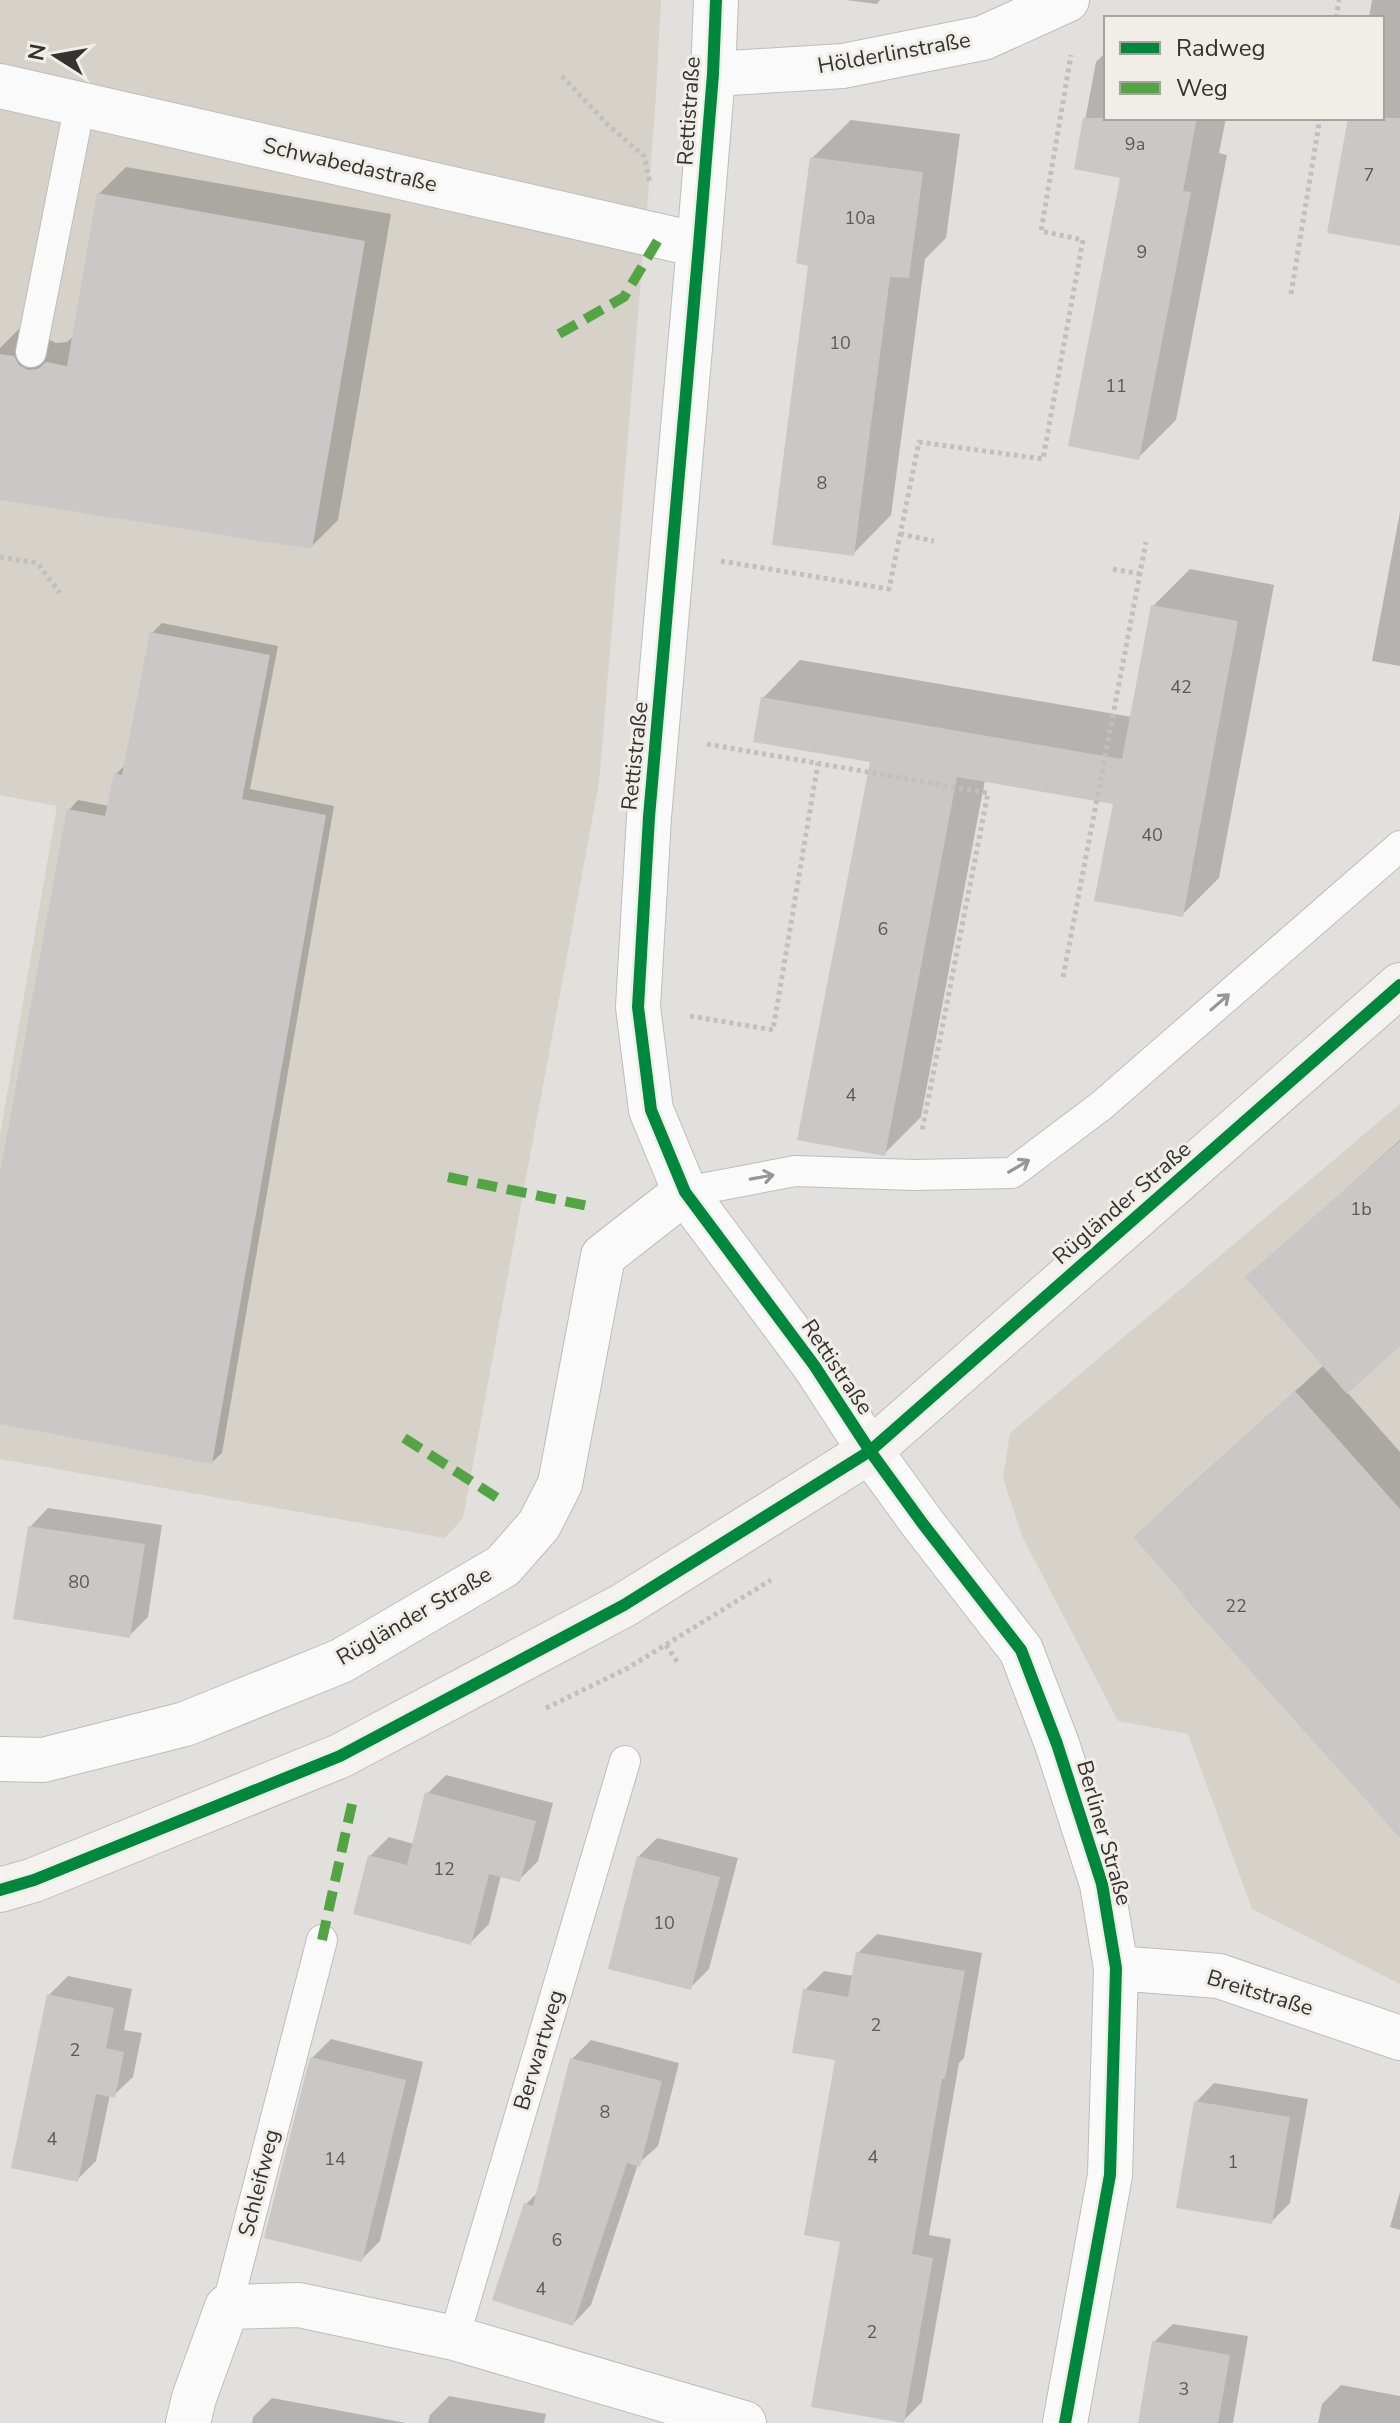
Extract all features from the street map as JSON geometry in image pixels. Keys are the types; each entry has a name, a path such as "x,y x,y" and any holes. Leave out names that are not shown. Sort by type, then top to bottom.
{"main road":[{"name":"Rügländer Straße","path":"0,1890 34,1880 340,1756 624,1605 870,1451 1400,985"}],"street":[{"name":"Rettistraße","path":"716,0 713,74 680,240 673,553 656,735 638,1007 651,1110 685,1192 814,1365 870,1451"},
{"name":"Hölderlinstraße","path":"713,74 843,66 983,38 1067,0"},
{"name":"Schwabedastraße","path":"0,86 680,240"},
{"name":"Rügländer Straße","path":"0,1759 43,1760 185,1724 341,1661 503,1566 539,1525 560,1484 603,1256 685,1192"},
{"name":"Berliner Straße","path":"870,1451 1021,1650 1057,1744 1102,1884 1116,1968 1110,2175 1065,2423"},
{"name":"Breitstraße","path":"1116,1968 1219,1976 1400,2038"},
{"path":"227,2307 299,2305 454,2338 744,2423"},
{"name":"Schleifweg","path":"188,2423 227,2307"}],"lane":[{"path":"31,352 80,104"},
{"path":"685,1192 795,1171 914,1175 1012,1173 1101,1106 1400,846"},
{"name":"Berwartweg","path":"454,2338 625,1761"},
{"name":"Schleifweg","path":"227,2307 322,1940"}],"path":[{"path":"673,553 889,589 919,442 1043,459 1083,240 1041,231 1073,46"},
{"path":"562,76 608,125 644,156 680,240"},
{"path":"1291,294 1320,120"},
{"path":"900,534 934,541"},
{"path":"1063,977 1146,542"},
{"path":"0,557 37,563 60,593"},
{"path":"1113,569 1140,574"},
{"path":"656,735 988,793 914,1175"},
{"path":"638,1007 773,1030 818,763"},
{"path":"666,1645 678,1663"}],"shaded area":[{"path":"0,0 661,0 655,112 599,783 463,1518 445,1538 0,1459 0,1135 57,806 0,795"},
{"path":"1400,1104 1400,1984 1252,1909 1188,1734 1118,1721 1022,1536 1003,1478 1010,1433"}],"building":[{"path":"1083,118 1197,120 1183,191 1191,192 1139,460 1068,446 1120,178 1074,169"},
{"path":"1400,118 1400,246 1327,233 1348,120"},
{"path":"810,157 923,172 909,278 890,277 854,556 772,545 808,266 796,263"},
{"path":"97,193 365,241 312,549 0,500 0,354 14,356 19,365 28,370 38,369 46,362 67,366"},
{"path":"1151,605 1238,621 1183,917 1094,901 1113,804 957,777 885,1156 797,1140 870,762 753,742 761,697 1122,759"},
{"path":"150,632 270,655 242,799 326,815 212,1464 0,1424 0,1173 67,809 105,816 114,773 122,775"},
{"path":"1400,1141 1400,1346 1347,1394 1245,1277"},
{"path":"1295,1391 1400,1509 1400,1838 1133,1537"},
{"path":"28,1526 145,1544 130,1638 13,1619"},
{"path":"425,1792 536,1821 520,1882 489,1874 471,1945 353,1914 368,1855 407,1865"},
{"path":"637,1856 720,1877 691,1990 608,1969"},
{"path":"856,1952 965,1971 945,2079 942,2079 912,2254 933,2258 904,2423 811,2407 840,2242 804,2235 835,2060 792,2053 803,1989 848,1997"},
{"path":"47,1994 114,2008 106,2048 124,2052 115,2098 96,2094 78,2182 11,2168"},
{"path":"310,2057 406,2080 362,2262 264,2238"},
{"path":"570,2058 662,2081 640,2167 627,2163 573,2326 492,2300 524,2203 533,2206"},
{"path":"1194,2101 1290,2117 1272,2224 1176,2208"},
{"path":"1152,2341 1230,2355 1218,2423 1138,2423"}],"marked path":[{"path":"559,334 624,297 661,235"},
{"path":"448,1177 593,1207"},
{"path":"404,1438 499,1499"},
{"path":"322,1940 352,1804"}],"cycle path":[{"path":"716,0 699,245 649,817 638,1007 651,1110 685,1192 814,1365 870,1451 923,1524 1021,1650 1057,1744 1102,1884 1116,1968 1110,2175 1065,2423"},
{"path":"0,1890 34,1880 340,1756 624,1605 870,1451 1400,985"}]}
